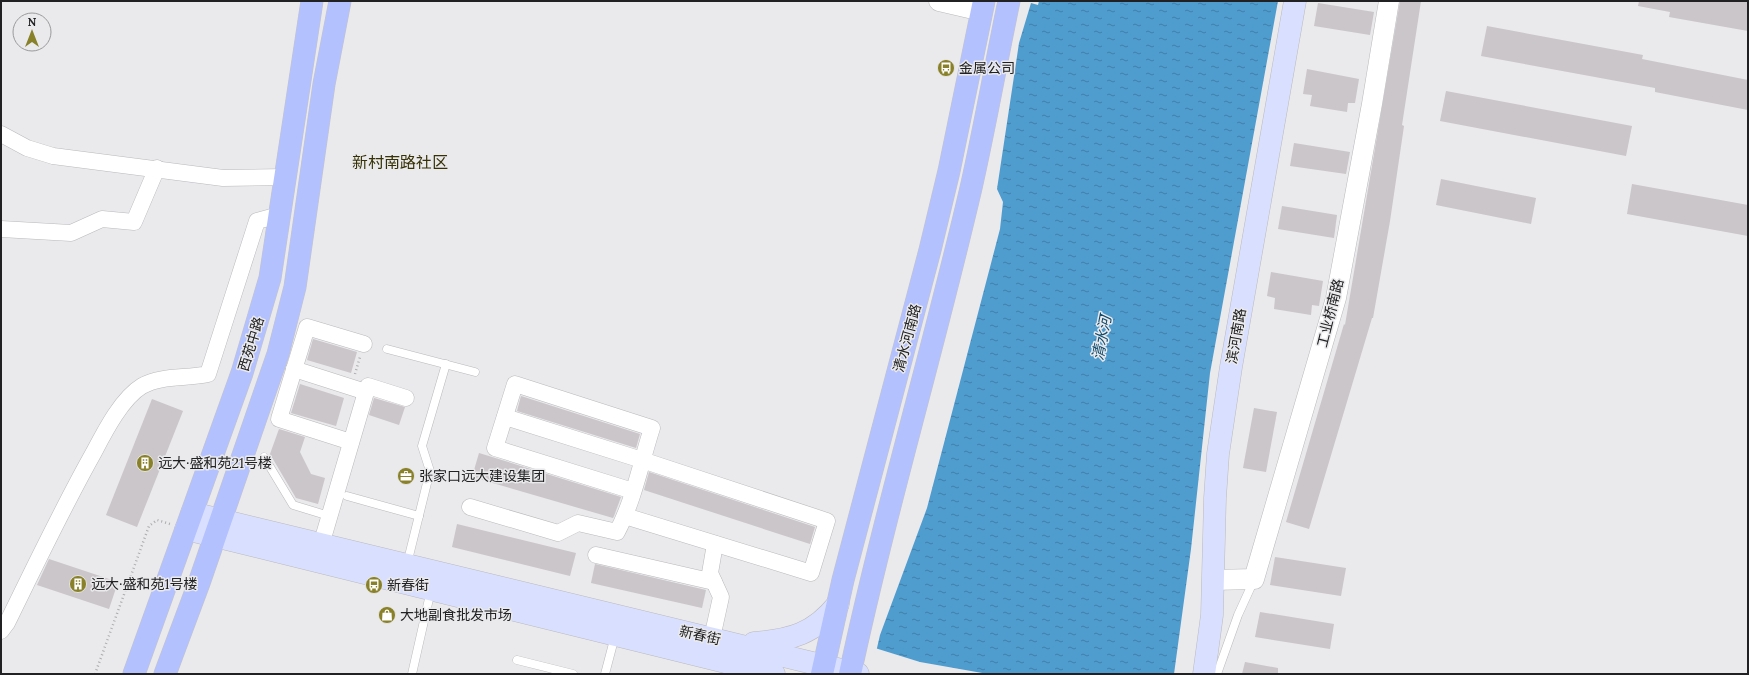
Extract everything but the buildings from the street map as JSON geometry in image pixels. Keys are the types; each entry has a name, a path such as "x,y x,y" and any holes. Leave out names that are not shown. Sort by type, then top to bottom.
{"main road":[{"name":"西苑中路","path":"134,674 242,373 270,278 284,177 312,1"},
{"name":"西苑中路","path":"165,674 218,529 278,354 295,287 324,84 340,1"},
{"name":"清水河南路","path":"857,674 857,645 971,187 1009,1"},
{"name":"滨河南路","path":"1217,674 1223,611 1218,580 1215,498 1218,454 1231,367 1296,1"},
{"name":"滨河南路","path":"1204,674 1218,580 1231,421 1263,242 1303,1"},
{"name":"清水河南路","path":"823,670 838,604 930,250 949,171 983,6"},
{"name":"新春街","path":"189,521 432,590 774,674"},
{"name":"新春街","path":"218,529 321,545 737,644 823,670 857,674"},
{"path":"737,644 776,641 808,631 827,618 838,604"}],"street":[{"path":"939,1 983,6"},
{"name":"工业桥南路","path":"1254,579 1336,298 1372,104 1389,1"},
{"path":"1,134 27,148 53,156 158,168 222,178 284,177"},
{"path":"1,229 71,233 102,219 134,222 158,168"},
{"path":"1,631 7,623 76,483 104,434 131,395 142,386 156,380 208,374 257,221 279,215"},
{"path":"351,442 279,419 307,326 364,344"},
{"path":"294,369 366,392"},
{"path":"470,507 558,533 578,523 617,532 625,516 633,491 652,428 515,384 495,448 633,491"},
{"path":"321,545 368,386 406,398"},
{"path":"505,417 827,521 811,573 625,516"},
{"path":"712,638 721,597 710,573 715,544"},
{"path":"596,555 714,582"},
{"path":"1218,580 1254,579"}],"lane":[{"path":"386,349 476,372"},
{"path":"406,565 430,471 422,446 446,364"},
{"path":"264,457 293,505 329,516"},
{"path":"347,496 419,516"},
{"path":"1217,674 1238,615 1254,579"},
{"path":"412,674 432,590"},
{"path":"605,674 615,635"},
{"path":"518,660 573,674"}],"path":[{"path":"95,674 149,526 157,520 189,521"}],"water":[{"name":"清水河","path":"1039,1 1278,1 1210,373 1191,549 1174,674 871,674 880,635 927,508 1000,229 1003,202 997,189 1019,43 1031,3 1038,5"}],"pier":[{"path":"875,648 920,662 988,674 869,674"}],"place":[{"name":"金属公司","path":"946,68"},
{"name":"远大·盛和苑21号楼","path":"145,463"},
{"name":"张家口远大建设集团","path":"406,476"},
{"name":"远大·盛和苑1号楼","path":"78,584"},
{"name":"新春街","path":"374,585"},
{"name":"大地副食批发市场","path":"387,615"}],"district":[{"name":"新村南路社区","path":"400,162"}]}
